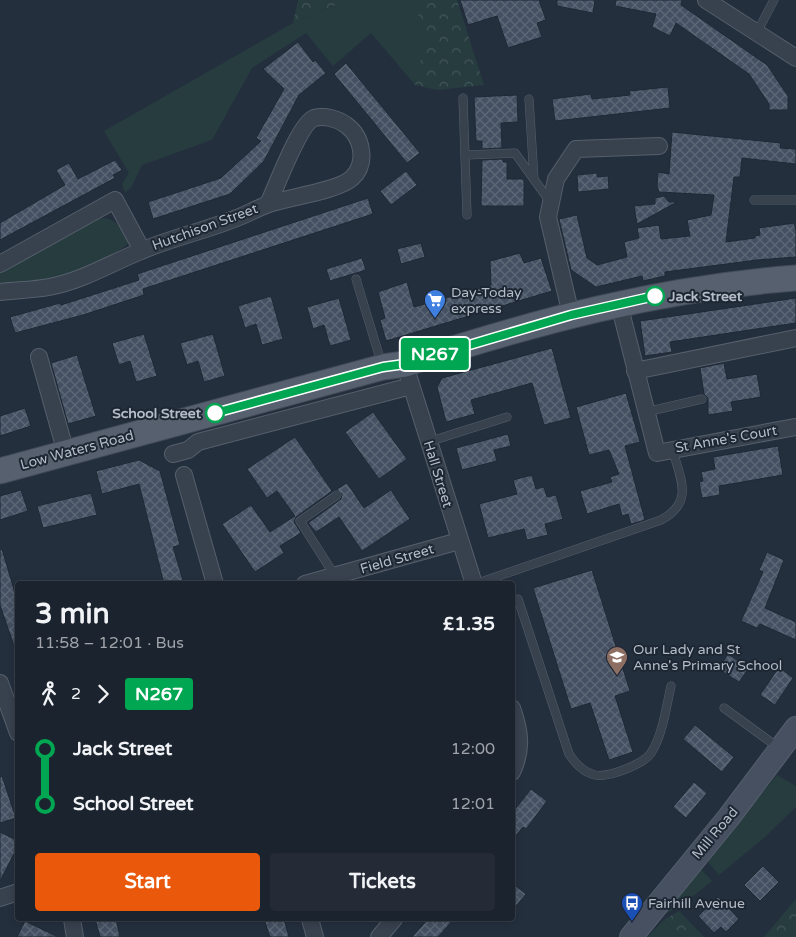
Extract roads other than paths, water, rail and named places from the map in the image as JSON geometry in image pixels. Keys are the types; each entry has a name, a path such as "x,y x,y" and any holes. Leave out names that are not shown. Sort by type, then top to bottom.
{"main road":[{"name":"Low Waters Road","path":"0,471 66,453 400,372 571,315 674,292 796,278"},
{"name":"Mill Road","path":"631,937 796,728"}],"street":[{"path":"706,0 796,58"},
{"name":"Hutchison Street","path":"0,292 50,287 91,274 142,250 235,219 268,204 338,185 352,178 361,164 362,148 354,131 340,120 326,117 313,119 303,129 268,204"},
{"path":"571,315 548,217 556,178 576,149 659,146"},
{"name":"Hutchison Street","path":"0,264 116,200 142,250"},
{"path":"619,304 646,412 664,451"},
{"path":"635,371 796,338"},
{"path":"39,357 66,453"},
{"name":"Hall Street","path":"400,372 428,442 459,541 474,581"},
{"name":"Low Waters Road","path":"173,454 188,450 198,442 400,372"},
{"name":"St Anne's Court","path":"664,451 795,427"},
{"path":"184,475 214,581"},
{"name":"Field Street","path":"316,581 459,541"},
{"path":"0,683 15,720"},
{"path":"515,716 520,730 521,744 515,766"},
{"path":"0,898 15,893"},
{"path":"72,921 75,937"},
{"path":"311,921 315,937"},
{"path":"379,937 392,921"}],"lane":[{"path":"757,32 774,0"},
{"path":"463,98 467,214"},
{"path":"529,99 534,179"},
{"path":"466,154 515,153 551,203"},
{"path":"754,200 796,200"},
{"path":"356,280 400,372"},
{"path":"646,412 702,399"},
{"path":"428,442 507,417"},
{"path":"484,581 661,520 672,514 680,505 683,487 664,451"},
{"path":"335,576 300,520 337,495"},
{"path":"515,600 518,598 569,754 578,767 597,776 627,770 650,755 660,734 670,686"},
{"path":"724,708 781,749"}],"place":[{"name":"Jack Street","path":"655,296"},
{"name":"Day-Today express","path":"435,319"},
{"name":"School Street","path":"215,413"},
{"name":"Our Lady and St Anne's Primary School","path":"617,676"},
{"name":"Fairhill Avenue","path":"632,922"}]}
